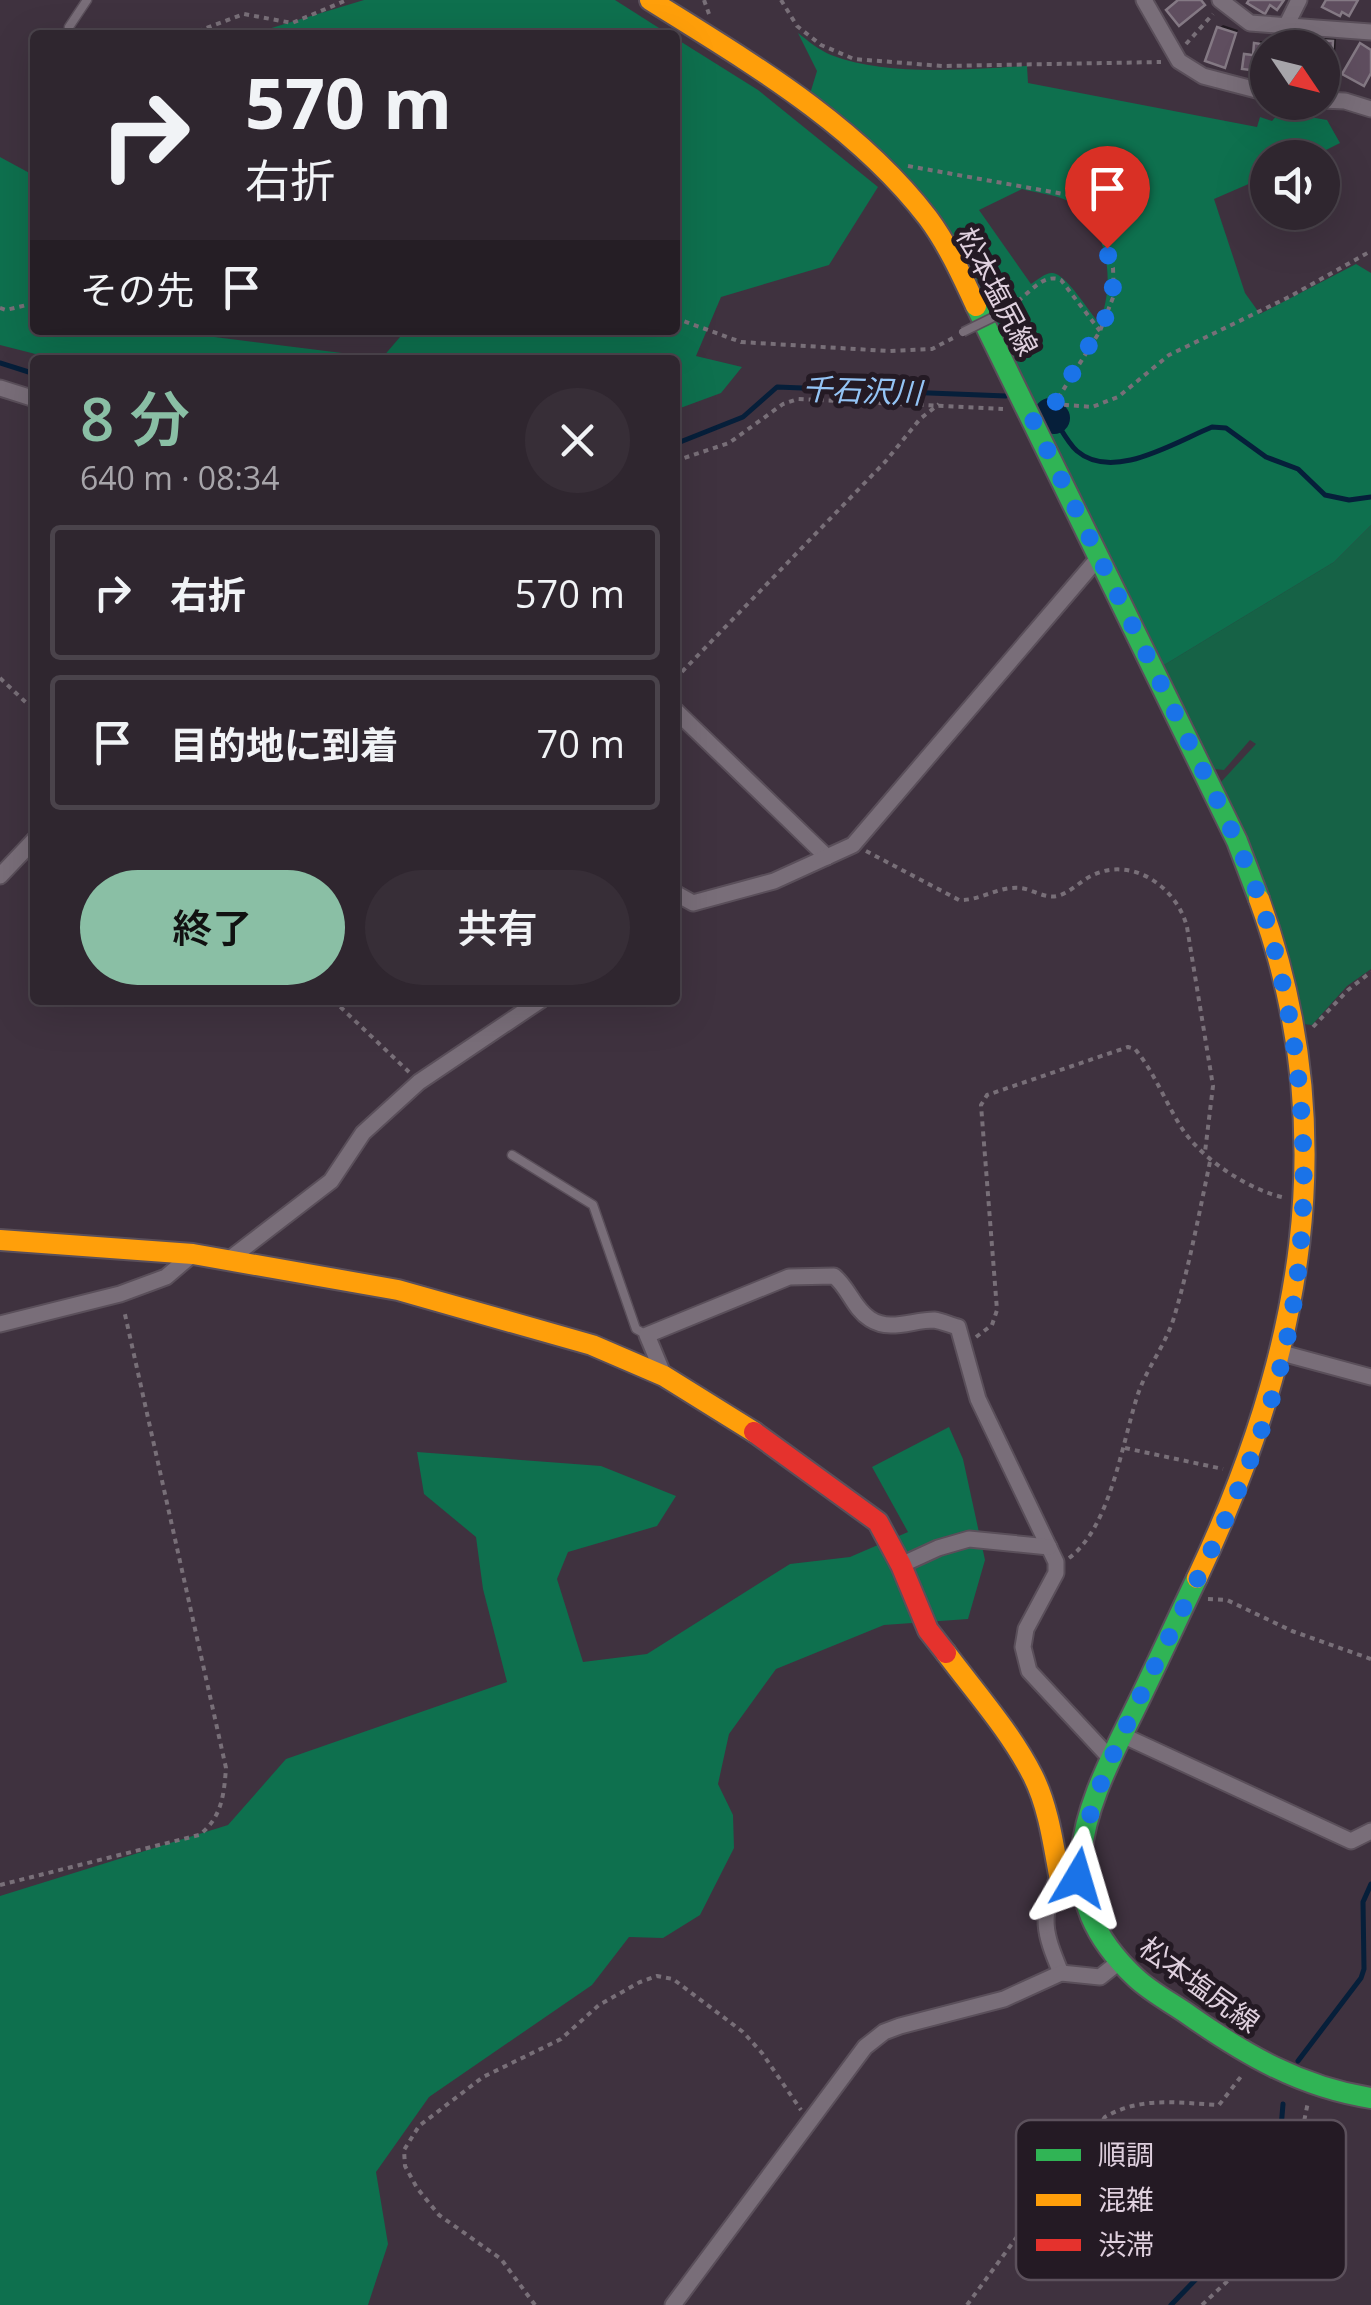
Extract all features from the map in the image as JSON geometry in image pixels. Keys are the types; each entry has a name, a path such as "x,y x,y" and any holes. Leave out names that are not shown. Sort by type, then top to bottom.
{"main road":[{"name":"松本塩尻線","path":"650,0 826,119 879,163 928,220 964,280 1237,841 1268,928 1295,1042 1301,1091 1298,1266 1282,1353 1264,1422 1244,1472 1110,1758 1069,1876 1119,1962 1139,1980 1256,2058 1314,2088 1371,2098"},
{"path":"0,1240 194,1254 398,1290 592,1345 664,1376 772,1443 878,1522 928,1630 1007,1733 1034,1778 1069,1876"}],"street":[{"path":"1144,0 1178,58 1202,76 1250,88"},
{"path":"1286,26 1299,0"},
{"path":"1221,2 1250,23 1371,32"},
{"path":"1340,101 1371,109"},
{"path":"0,388 30,397"},
{"path":"680,896 693,903 774,881 853,844 1099,557"},
{"path":"680,715 827,857"},
{"path":"0,876 30,843"},
{"path":"227,1260 331,1181 363,1134 420,1082 535,1005"},
{"path":"0,1324 120,1294 166,1278 194,1254"},
{"path":"664,1376 648,1334 789,1277 834,1276 844,1284 857,1308 872,1321 887,1326 937,1320 958,1327 978,1399 1053,1554 1056,1574 1026,1630 1028,1671 1110,1758"},
{"path":"1282,1353 1371,1377"},
{"path":"901,1565 969,1539 1053,1554"},
{"path":"1122,1735 1350,1841 1371,1831"},
{"path":"1061,1973 1044,1924 1046,1901 1069,1876"},
{"path":"672,2305 865,2048 884,2032 1004,1999 1061,1973 1100,1977 1119,1962"}],"lane":[{"path":"69,27 87,0"},
{"path":"964,332 1008,310"},
{"path":"512,1155 592,1206 636,1329 648,1334"}],"path":[{"path":"201,30 244,14 292,24 347,0"},
{"path":"781,0 797,26 821,45 854,59 942,66 1178,58 1221,2"},
{"path":"680,460 728,443 783,404 798,399 939,404 1030,415 1055,403 1100,331 1114,295 1112,268 1101,233 1069,195 934,169 879,163"},
{"path":"1055,403 1092,408 1118,397 1169,355 1289,297 1371,251"},
{"path":"1008,310 1045,279 1053,277 1060,280 1100,331"},
{"path":"0,308 30,305"},
{"path":"680,320 741,342 888,351 932,350 964,332"},
{"path":"680,674 885,462 920,419 939,404"},
{"path":"0,678 30,707"},
{"path":"853,844 959,900 1020,888 1052,898 1092,875 1114,868 1158,882 1173,894 1187,926 1214,1086 1205,1152"},
{"path":"1295,1042 1371,972"},
{"path":"338,1005 420,1082"},
{"path":"963,1344 984,1333 997,1310 981,1106 987,1095 1128,1047 1136,1049 1186,1135 1254,1189 1302,1202"},
{"path":"1053,1554 1072,1556 1086,1541 1125,1448 1136,1399 1175,1316 1211,1157"},
{"path":"0,1885 199,1835 208,1829 223,1804 226,1768 120,1294"},
{"path":"1125,1448 1244,1472"},
{"path":"1187,1598 1227,1600 1292,1631 1371,1659"},
{"path":"536,2305 500,2259 439,2216 406,2166 404,2150 420,2126 483,2077 561,2038 599,2005 657,1976 673,1979 743,2032 809,2122"},
{"path":"1103,2120 1122,2107 1150,2101 1219,2105 1256,2058"},
{"path":"1302,2120 1314,2088"},
{"path":"967,2305 1016,2238"},
{"path":"1202,2305 1229,2280"}],"green space":[{"path":"364,0 615,0 662,30 265,30"},
{"path":"798,33 831,55 877,66 953,70 1027,66 1028,83 1257,127 1259,120 1327,120 1338,140 1250,140 1250,183 1214,199 1245,293 1260,314 1356,264 1371,273 1371,525 1334,562 1164,665 956,245 809,97 817,71","holes":["1022,189 1051,195 1082,211 1100,239 1107,291 1099,323 1059,275 1047,274 1031,284 979,210"]},
{"path":"680,41 758,90 878,187 829,265 721,297 696,356 742,367 721,393 680,408 680,355 385,355 402,335 680,335"},
{"path":"0,157 30,173 30,335 199,335 358,355 39,355 0,345"},
{"path":"1371,525 1371,969 1347,986 1312,1025 1303,1024 1250,845 1221,782 1256,744 1250,740 1224,770 1214,769 1164,665 1334,562"},
{"path":"949,1427 963,1459 985,1560 968,1619 884,1625 776,1669 729,1734 718,1784 733,1815 734,1848 700,1915 663,1938 629,1937 592,1985 429,2097 376,2172 388,2244 368,2305 0,2305 0,1896 228,1825 286,1759 507,1682 483,1589 476,1537 424,1494 417,1452 601,1466 676,1496 657,1526 568,1552 557,1579 583,1662 647,1654 790,1564 850,1557 908,1532 872,1467"}],"building":[{"path":"1178,0 1201,0 1205,5 1179,26 1166,10"},
{"path":"1284,0 1277,10 1270,5 1265,14 1247,3"},
{"path":"1326,0 1358,0 1349,16 1342,12 1340,16 1322,7"},
{"path":"1217,27 1236,33 1225,68 1205,61"},
{"path":"1360,43 1371,50 1371,73 1364,86 1342,74"},
{"path":"1244,54 1250,55 1250,70 1242,69"}],"waterway":[{"name":"千石沢川","path":"0,363 30,372"},
{"name":"千石沢川","path":"680,442 743,417 777,387 1006,396"},
{"name":"千石沢川","path":"1050,414 1054,418"},
{"name":"千石沢川","path":"1054,418 1077,451 1108,462 1144,456 1212,427 1226,428 1266,457 1298,469 1325,495 1349,500 1371,497"},
{"path":"1298,2061 1361,1978 1363,1902 1371,1884"},
{"path":"1282,2120 1283,2104"},
{"path":"1171,2305 1195,2280"}],"traffic: fast":[{"path":"976,306 1237,841 1259,899"},
{"path":"1197,1578 1097,1790 1081,1854 1082,1885 1091,1916 1108,1947 1136,1978 1208,2028 1297,2077 1371,2098"}],"traffic: slow":[{"path":"650,0 799,97 868,153 928,218 976,306"},
{"path":"1197,1578 1263,1412 1285,1328 1299,1244 1305,1159 1300,1073 1285,987 1259,899"},
{"path":"0,1240 193,1254 398,1290 592,1345 664,1376 754,1432"},
{"path":"946,1653 1003,1728 1033,1776 1046,1812 1059,1875 1079,1878"}],"traffic: jam":[{"path":"754,1432 878,1522 928,1630 946,1653"}],"route":[{"path":"1078,1878 1082,1835 1110,1758 1232,1502 1264,1422 1298,1266 1303,1182 1301,1091 1295,1042 1268,928 1237,841 1032,418 1055,403 1110,310 1114,295 1107,248"}]}
